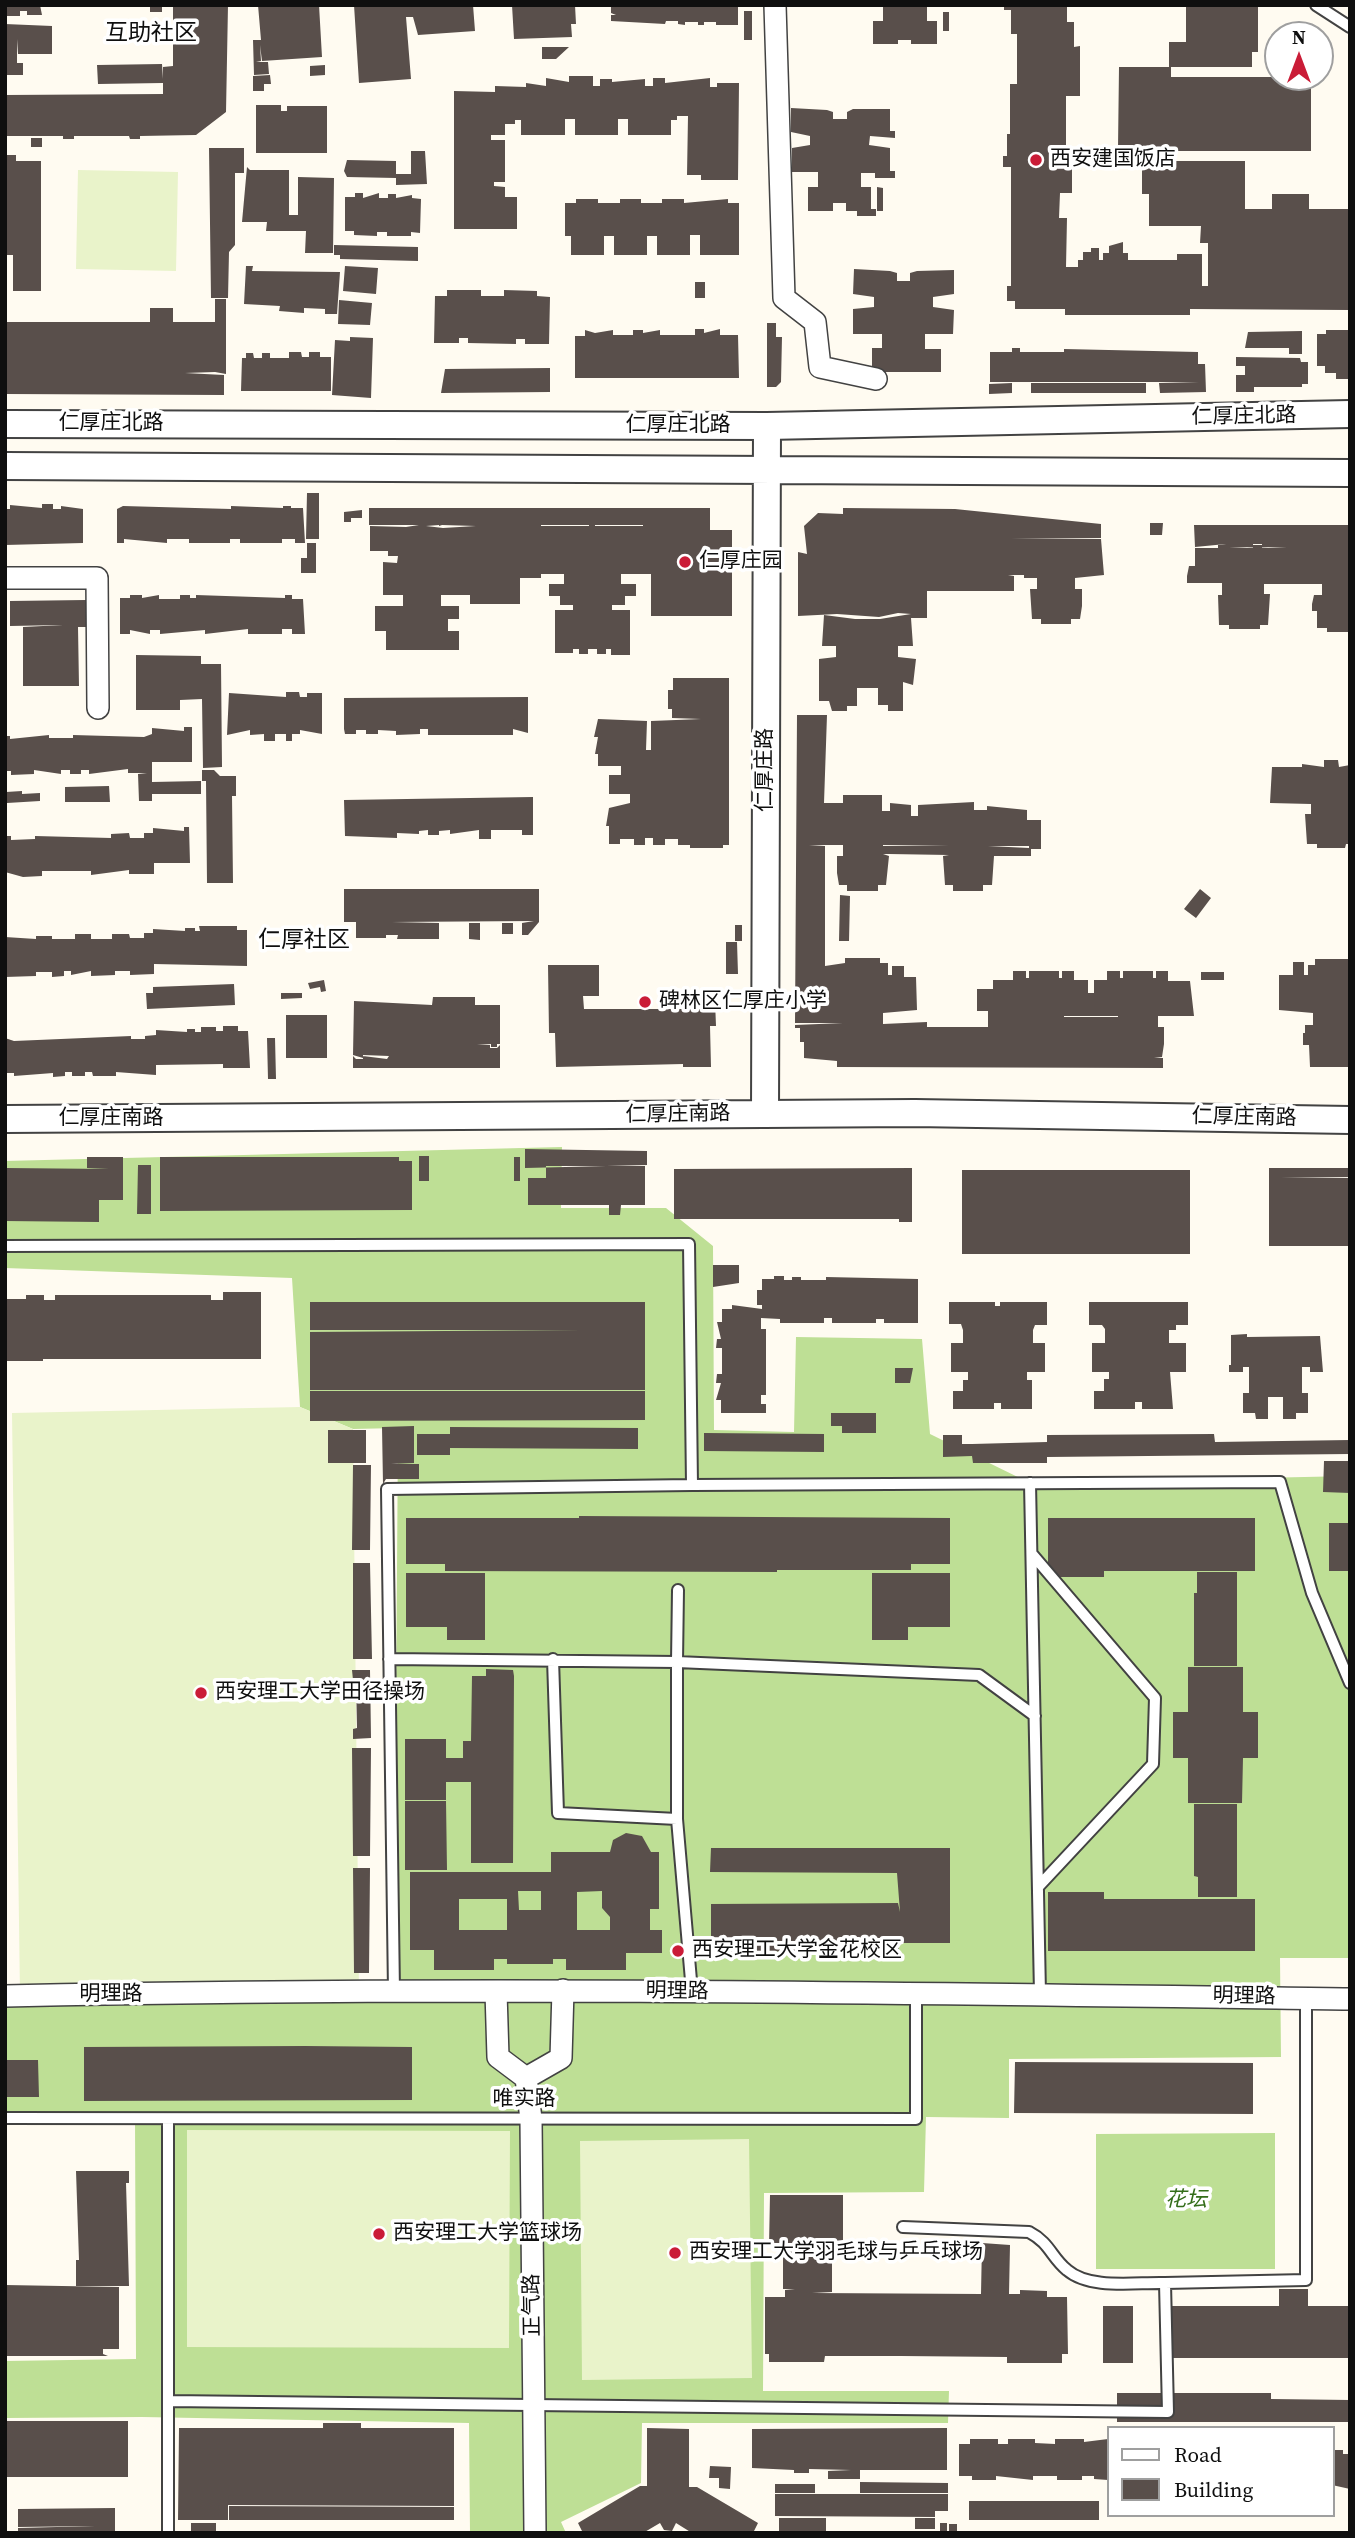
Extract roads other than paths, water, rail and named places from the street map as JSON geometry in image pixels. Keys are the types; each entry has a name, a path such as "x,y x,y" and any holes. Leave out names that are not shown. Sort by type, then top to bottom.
{"street":[{"path":"775,5 784,298 815,322 820,367 876,379"},
{"name":"仁厚庄北路","path":"5,424 767,426 1350,414"},
{"name":"仁厚庄路","path":"765,1114 767,426"},
{"name":"仁厚庄北路","path":"5,466 1350,473"},
{"path":"5,578 97,579 98,708"},
{"name":"仁厚庄南路","path":"5,1119 765,1114 1350,1120"},
{"path":"496,1992 498,2057 526,2078 561,2058 563,1990"},
{"name":"明理路","path":"5,1996 563,1990 916,1991 1350,1999"},
{"name":"正气路","path":"526,2078 531,2119 535,2533"}],"lane":[{"path":"1316,5 1350,27"},
{"path":"5,1245 690,1244 692,1485"},
{"path":"394,1993 387,1489 1280,1482 1312,1593 1350,1683"},
{"path":"1030,1483 1040,1994"},
{"path":"1032,1554 1155,1698 1153,1764 1038,1887"},
{"path":"678,1590 677,1819 692,1992"},
{"path":"389,1659 677,1662 979,1675 1035,1716"},
{"path":"553,1659 558,1813 677,1819"},
{"name":"唯实路","path":"5,2118 916,2119 916,1991"},
{"path":"903,2227 1029,2232 1044,2239 1066,2269 1083,2280 1165,2283 1306,2280 1306,1998"},
{"path":"168,2119 168,2533"},
{"path":"168,2401 1168,2412 1165,2283"}],"place":[{"name":"西安建国饭店","path":"1036,160"},
{"name":"仁厚庄园","path":"685,562"},
{"name":"碑林区仁厚庄小学","path":"645,1002"},
{"name":"西安理工大学田径操场","path":"201,1693"},
{"name":"西安理工大学金花校区","path":"678,1951"},
{"name":"西安理工大学篮球场","path":"379,2234"},
{"name":"西安理工大学羽毛球与乒乓球场","path":"675,2253"}],"district":[{"name":"互助社区","path":"151,34"},
{"name":"仁厚社区","path":"304,941"}],"park label":[{"name":"花坛","path":"1186,2201"}]}
